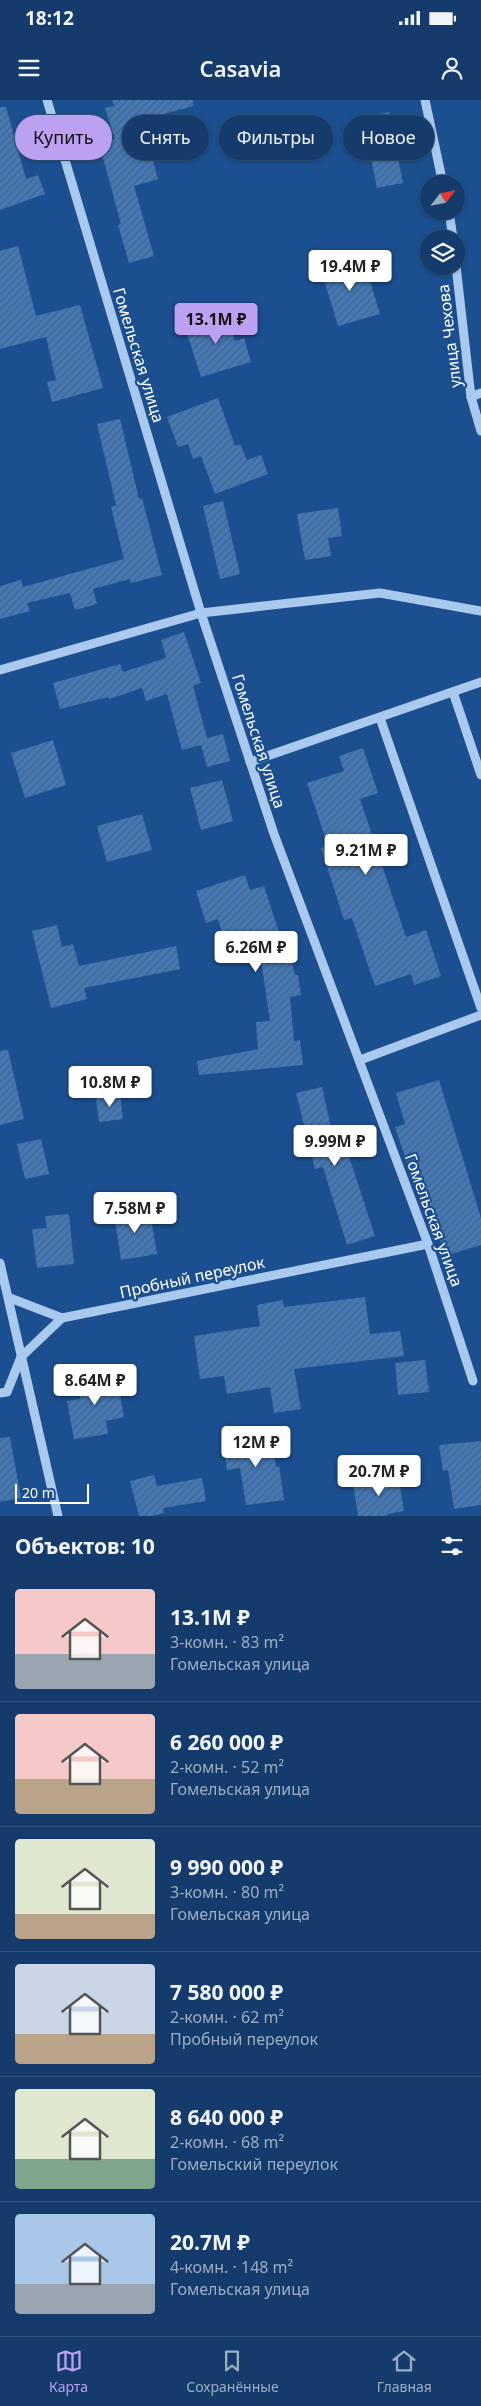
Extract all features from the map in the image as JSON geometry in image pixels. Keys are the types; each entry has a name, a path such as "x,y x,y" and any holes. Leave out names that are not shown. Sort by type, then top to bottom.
{"street":[{"name":"Гомельская улица","path":"47,100 200,612 274,834 428,1244 474,1381"},
{"path":"425,100 441,175"},
{"name":"улица Чехова","path":"457,275 471,397 481,431"},
{"path":"471,397 481,394"},
{"path":"0,670 200,612 380,593 481,611"},
{"path":"250,762 481,682"},
{"path":"453,692 481,775"},
{"path":"380,718 481,1008"},
{"path":"360,1060 481,1015"},
{"name":"Пробный переулок","path":"62,1318 428,1244"},
{"path":"0,1263 10,1298 21,1357 58,1516"},
{"path":"0,1393 7,1392 21,1357 62,1318 10,1298"}],"building":[{"path":"112,100 193,100 193,106 160,115 122,115 122,160 153,160 158,179 134,186 154,256 129,263 118,225 121,224 104,160 112,160 112,140 115,139 112,130 112,115 107,115 105,108 114,106"},
{"path":"0,107 6,107 15,139 15,160 21,160 26,179 38,175 45,194 0,210"},
{"path":"389,112 390,115 373,115"},
{"path":"371,160 398,160 403,183 377,188"},
{"path":"18,246 36,316 80,305 103,388 52,402 47,382 56,380 46,337 0,349 0,251"},
{"path":"363,258 380,314 338,326 321,270"},
{"path":"225,311 235,341 244,338 251,362 201,377 184,324"},
{"path":"218,398 235,446 240,444 247,460 261,455 268,474 215,494 201,456 193,459 188,444 178,447 167,417"},
{"path":"120,419 139,499 142,498 162,575 131,583 130,579 93,589 97,604 75,610 70,593 27,603 30,611 0,619 0,586 21,580 23,587 124,559 111,507 116,505 97,424"},
{"path":"223,501 240,574 220,579 203,506"},
{"path":"338,508 342,536 328,538 331,556 305,560 297,514"},
{"path":"184,632 201,683 193,686 207,738 223,734 230,761 207,767 201,745 182,750 167,694 146,701 142,688 109,699 108,697 60,709 53,683 120,664 123,672 166,658 161,640"},
{"path":"53,740 66,785 25,798 11,753"},
{"path":"363,748 378,793 360,799 406,937 426,930 441,976 414,985 411,974 375,986 352,918 344,920 321,848 328,846 307,783 344,771 339,756"},
{"path":"222,780 233,821 201,830 190,788"},
{"path":"142,814 152,850 107,862 97,826"},
{"path":"245,875 250,890 264,886 284,948 288,947 295,975 298,975 301,995 290,997 294,1041 300,1040 303,1065 199,1075 197,1061 258,1049 256,1022 270,1021 260,953 230,961 218,919 206,923 196,891"},
{"path":"57,925 62,947 73,944 79,966 176,946 180,969 84,988 87,999 51,1008 32,931"},
{"path":"8,1050 24,1119 0,1125 0,1051"},
{"path":"439,1080 481,1218 481,1245 445,1256 425,1190 417,1192 395,1127 405,1124 396,1093"},
{"path":"322,1087 334,1141 343,1138 375,1236 347,1245 323,1167 315,1169 296,1093"},
{"path":"120,1094 123,1119 99,1122 96,1098"},
{"path":"41,1139 49,1174 25,1179 17,1144"},
{"path":"149,1207 157,1254 121,1260 114,1213"},
{"path":"69,1214 74,1264 37,1268 32,1229 47,1228 45,1216"},
{"path":"365,1297 370,1334 400,1331 404,1356 294,1369 301,1409 274,1413 270,1387 227,1394 224,1376 200,1379 194,1336 260,1326 257,1305 283,1300 284,1307"},
{"path":"425,1360 429,1392 398,1395 395,1363"},
{"path":"116,1373 124,1417 106,1421 108,1434 74,1439 67,1401 80,1399 77,1380"},
{"path":"271,1433 276,1467 279,1466 284,1500 246,1505 240,1468 227,1470 223,1440"},
{"path":"10,1437 21,1498 0,1502 0,1438"},
{"path":"481,1441 481,1505 454,1509 448,1470 443,1471 439,1445"},
{"path":"154,1475 157,1486 202,1478 206,1501 163,1508 164,1513 152,1516 139,1516 130,1481"},
{"path":"398,1475 404,1511 386,1516 358,1516 353,1482"}]}
